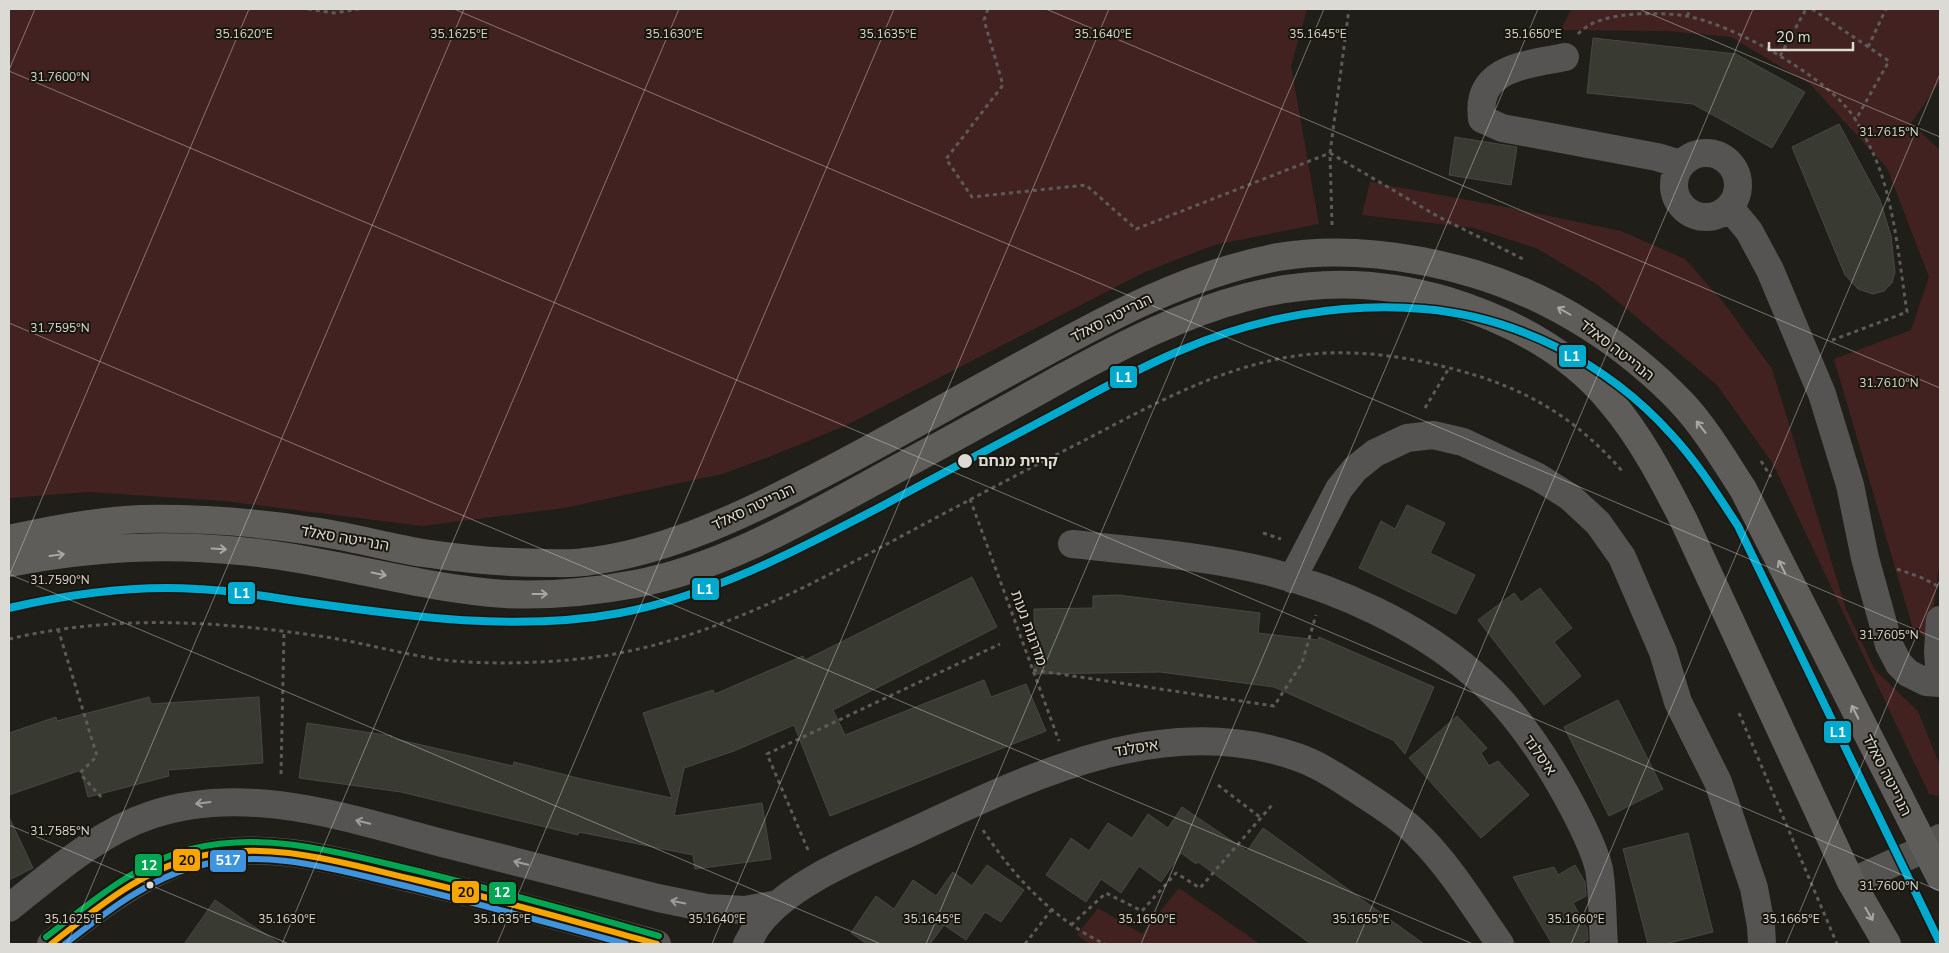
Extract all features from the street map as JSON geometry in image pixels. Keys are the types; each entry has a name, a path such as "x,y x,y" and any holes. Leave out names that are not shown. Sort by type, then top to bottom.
{"main road":[{"name":"הנרייטה סאלד","path":"9,539 68,527 138,519 226,521 313,531 423,553 498,562 584,563 663,545 748,512 814,479 1102,321 1160,293 1220,271 1272,259 1332,253 1388,256 1456,268 1510,285 1560,308 1605,336 1684,405 1713,442 1744,489 1932,844 1940,877"},
{"name":"הנרייטה סאלד","path":"9,563 58,554 174,547 242,551 434,584 505,594 570,594 637,584 691,569 796,524 1118,348 1212,306 1274,289 1330,283 1406,291 1465,306 1523,332 1561,355 1588,378 1612,403 1660,476 1684,521 1851,882 1887,944"}],"street":[{"path":"1565,57 1509,69 1500,74 1482,97 1482,119 1502,128 1657,157 1680,164"},
{"path":"1702,152 1724,157 1733,166 1738,176 1739,188 1730,208 1720,214 1709,217 1698,216 1682,206 1676,197 1673,186 1675,174 1680,164 1691,156 1702,152"},
{"path":"1730,208 1749,231 1770,270 1837,437 1850,485 1865,558 1889,646 1899,664 1908,673 1926,682 1940,682 1938,651 1940,620"},
{"path":"1292,578 1339,489 1355,469 1376,453 1407,438 1433,435 1464,442 1538,477 1570,497 1598,523 1622,557 1662,652 1678,702 1718,782 1754,888 1761,926 1762,944"},
{"name":"איסלנד","path":"1072,544 1213,560 1292,578 1341,596 1421,634 1472,672 1506,708 1546,759 1577,815 1598,868 1604,944"},
{"name":"איסלנד","path":"747,944 758,925 778,904 819,877 967,806 1067,765 1108,752 1184,741 1224,742 1264,747 1299,758 1333,775 1375,801 1420,837 1465,892 1500,944"},
{"path":"9,908 74,857 109,835 149,816 189,805 218,801 259,802 326,813 648,896 699,906 745,910 778,904"},
{"path":"1851,882 1932,844"},
{"path":"51,944 93,911 146,879 191,859 224,852 266,851 327,859 507,901 657,944"}],"path":[{"path":"308,9 334,13 359,9"},
{"path":"988,9 984,20 1003,85 946,159 972,197 1086,185 1136,229 1330,154"},
{"path":"1332,253 1330,154 1349,9"},
{"path":"1687,16 1691,9"},
{"path":"1780,56 1806,9"},
{"path":"1812,9 1889,61 1855,122"},
{"path":"1868,47 1886,9"},
{"path":"1565,57 1578,32 1588,25 1608,17 1637,14 1687,16 1743,36 1780,56 1802,70 1846,107 1872,150 1889,203 1907,312 1804,351"},
{"path":"9,639 58,629 104,624 187,621 330,638 440,660 520,663 608,655 681,637 753,612 820,581 1152,405 1210,378 1271,360 1310,355 1348,353 1397,356 1490,379 1540,402 1575,426 1628,478"},
{"path":"1407,438 1449,368"},
{"name":"מדרגות נעות","path":"970,500 1067,765"},
{"path":"1865,558 1920,577 1938,586"},
{"path":"1033,670 1274,706 1302,663 1317,614"},
{"path":"58,629 97,756 81,772 83,777 103,799"},
{"path":"281,774 284,632"},
{"path":"819,877 767,754 1000,644"},
{"path":"1739,712 1837,944"},
{"path":"1218,785 1261,818"},
{"path":"1071,925 1106,893 1142,911 1176,873 1200,888 1272,805"},
{"path":"967,806 995,848 1040,899 1071,925 1105,944"},
{"path":"1025,944 1052,909"}],"shaded area":[{"path":"9,9 1307,9 1291,66 1319,224 1214,245 1145,272 845,426 766,458 722,474 564,508 422,526 224,501 88,492 9,498"},
{"path":"1571,9 1940,9 1940,82 1911,123 1940,150 1940,560 1929,640 1913,629 1834,359 1911,330 1929,277 1887,168 1810,84 1731,37 1667,31 1561,30"},
{"path":"1370,182 1621,231 1685,259 1724,303 1772,369 1846,609 1875,670 1918,711 1940,766 1940,793 1937,796 1929,794 1773,464 1717,385 1598,285 1538,249 1474,228 1362,215"},
{"path":"1179,888 1260,944 1090,944 1077,935 1098,908 1142,934"}],"building":[{"path":"1593,38 1736,54 1805,92 1772,148 1693,104 1587,93"},
{"path":"1839,124 1880,200 1891,236 1895,272 1892,283 1884,291 1873,294 1858,289 1845,275 1792,147"},
{"path":"1455,137 1517,147 1511,185 1449,175"},
{"path":"1407,505 1445,523 1430,553 1475,575 1456,614 1359,568 1381,521 1395,529"},
{"path":"972,577 997,627 833,710 845,735 984,680 991,697 1026,684 1046,731 830,816 794,725 734,751 684,768 674,816 762,803 771,859 695,869 693,855 579,832 578,835 401,792 299,778 307,723 392,736 391,738 513,766 514,762 586,780 672,798 643,713 713,690 715,694 803,656 805,660"},
{"path":"1540,588 1572,628 1554,642 1581,676 1544,705 1478,620 1514,593 1521,602"},
{"path":"1118,595 1260,613 1258,633 1318,640 1319,637 1434,687 1405,754 1393,740 1274,687 1160,672 1035,674 1034,609 1093,608 1093,596"},
{"path":"149,697 151,704 259,697 263,763 168,770 169,776 88,797 81,770 9,795 9,733 56,717 57,721"},
{"path":"1618,700 1663,789 1609,816 1564,727"},
{"path":"1457,716 1487,748 1481,753 1489,766 1498,761 1529,795 1481,838 1409,758"},
{"path":"1182,807 1247,851 1263,828 1424,944 1311,944 1198,862 1196,864 1181,853 1161,882 1139,866 1121,893 1101,879 1086,902 1046,875 1071,838 1089,851 1108,823 1132,838 1148,814 1168,828"},
{"path":"9,817 33,868 9,880"},
{"path":"1688,833 1713,932 1665,944 1648,944 1623,849"},
{"path":"987,865 1024,890 1001,922 985,912 966,940 944,925 930,944 867,944 851,933 876,896 894,909 913,880 936,896 953,872 972,886"},
{"path":"1575,865 1585,882 1586,896 1573,903 1587,928 1588,940 1581,944 1552,944 1513,877 1554,867 1558,875"},
{"path":"215,900 247,922 280,944 184,944"}],"transit line":[{"name":"L1","path":"9,608 102,592 173,588 232,592 455,620 538,622 620,613 655,605 722,583 787,554 882,506 1132,373 1167,356 1212,338 1271,320 1332,310 1394,307 1459,314 1493,322 1527,334 1559,348 1590,366 1619,386 1646,409 1671,434 1689,456 1738,526 1940,943"},
{"name":"12","path":"46,937 96,898 151,864 191,849 248,842 305,846 362,858 509,894 659,936"},
{"name":"20","path":"51,944 117,894 172,864 220,853 248,851 277,852 333,860 446,887 657,944"},
{"name":"517","path":"65,944 126,899 159,880 194,867 221,861 248,859 302,863 357,874 626,944"}],"place":[{"name":"קריית מנחם","path":"965,461"}]}
